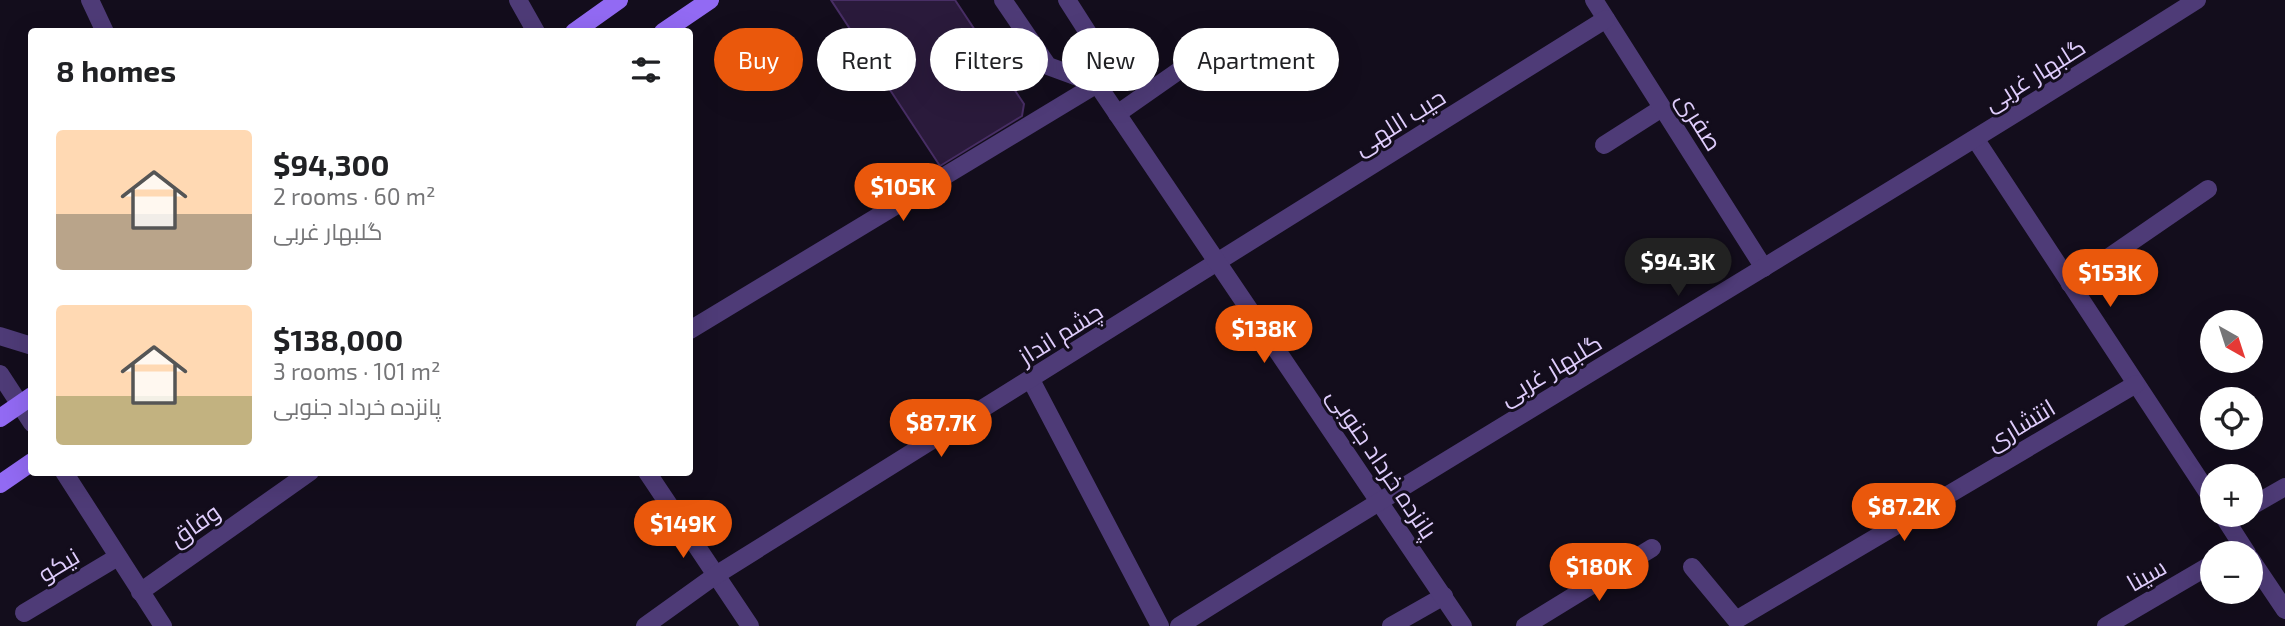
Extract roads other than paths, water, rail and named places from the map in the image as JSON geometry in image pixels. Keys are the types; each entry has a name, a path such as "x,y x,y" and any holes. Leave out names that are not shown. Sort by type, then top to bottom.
{"main road":[{"path":"580,28 619,0"},
{"path":"669,28 710,0"},
{"path":"0,418 26,400"},
{"path":"0,484 28,465"}],"street":[{"path":"90,0 103,28"},
{"path":"518,0 534,28"},
{"path":"1003,0 1048,66 1062,71"},
{"path":"1067,0 1085,28"},
{"name":"صفری","path":"1594,0 1765,268"},
{"name":"گلبهار غربی","path":"1179,626 1379,500 1976,140 2197,0"},
{"name":"حیب اللهی","path":"1218,264 1606,19"},
{"path":"1117,114 1173,75"},
{"path":"693,328 1085,91"},
{"name":"پانزده خرداد جنوبی","path":"1102,91 1463,626"},
{"path":"1604,145 1662,108"},
{"path":"1976,140 2200,481"},
{"path":"2070,284 2208,189"},
{"name":"چشم انداز","path":"645,626 716,575 1218,264"},
{"path":"0,336 28,345"},
{"path":"0,374 26,400"},
{"path":"1031,380 1160,626"},
{"name":"انتشاری","path":"1692,567 1736,620 2136,384"},
{"path":"66,476 116,558 163,626"},
{"name":"وفاق","path":"140,592 304,476"},
{"path":"650,476 750,626"},
{"path":"2263,500 2285,487"},
{"path":"1525,626 1652,548"},
{"name":"نیکو","path":"24,613 116,558"},
{"name":"سینا","path":"2106,626 2200,571"},
{"path":"2263,580 2285,610"},
{"path":"1391,626 1444,596"}]}
